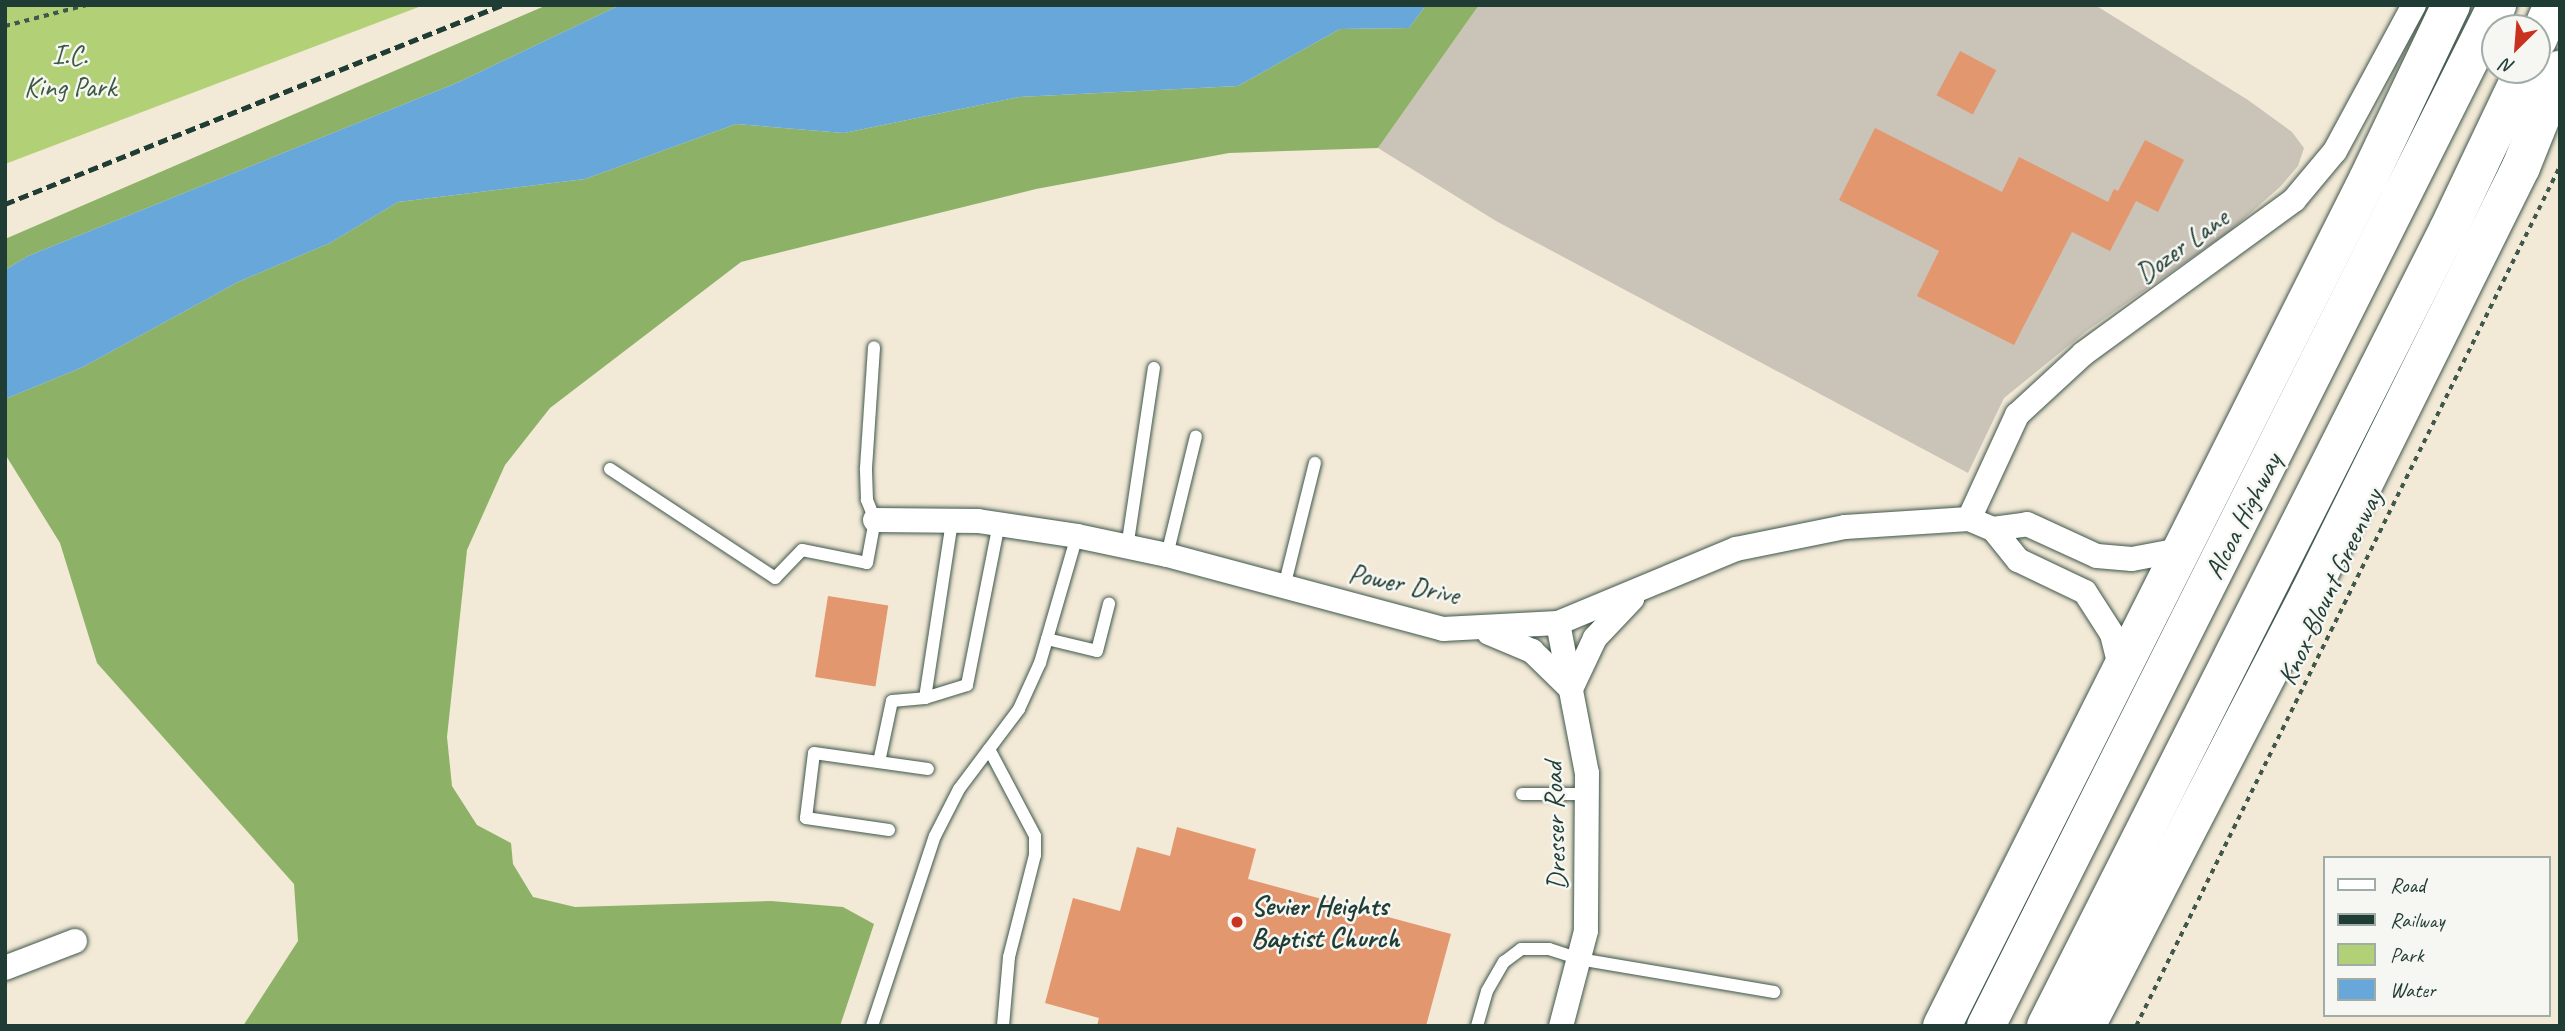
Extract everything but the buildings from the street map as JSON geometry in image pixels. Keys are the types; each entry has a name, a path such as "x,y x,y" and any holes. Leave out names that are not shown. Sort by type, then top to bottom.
{"highway":[{"path":"1941,1026 2368,179 2451,5"},
{"name":"Alcoa Highway","path":"1986,1026 2497,5"},
{"path":"2086,1026 2309,594 2521,167 2560,70"},
{"name":"Alcoa Highway","path":"2046,1026 2448,230 2517,84"}],"street":[{"name":"Dozer Lane","path":"1969,519 2017,415 2083,354 2294,200 2335,151 2414,5"},
{"name":"Power Drive","path":"875,520 999,524 1077,537 1167,555 1443,629 1558,624 1638,593 1736,549 1845,527 1969,519 1993,529 2018,560 2085,592 2112,634 2121,669"},
{"path":"1993,529 2027,524 2097,556 2132,559 2180,550"},
{"path":"1464,628 1518,642 1548,664 1571,689 1595,638 1638,593"},
{"name":"Dresser Road","path":"1558,624 1587,794 1586,931 1561,1026"},
{"path":"5,968 75,941"}],"lane":[{"path":"610,469 775,578 802,550 867,563 875,520 867,500 866,468 874,347"},
{"path":"1128,548 1154,368"},
{"path":"1167,555 1196,436"},
{"path":"1284,587 1315,463"},
{"path":"925,698 952,521"},
{"path":"879,762 892,701 925,698 967,685 999,524"},
{"path":"872,1026 934,836 959,789 1019,709 1047,639 1077,537"},
{"path":"1047,639 1097,651 1109,604"},
{"path":"989,749 1035,836 1035,855 1009,957 1003,1026"},
{"path":"890,830 806,818 814,753 928,769"},
{"path":"1522,794 1587,794"},
{"path":"1477,1026 1488,991 1504,962 1521,949 1549,949 1579,960 1774,992"}],"path":[{"path":"5,26 86,5"},
{"name":"Knox-Blount Greenway","path":"2136,1026 2560,166"}],"shaded area":[{"path":"1479,5 2095,5 2248,100 2292,132 2304,148 2298,166 2281,186 2230,231 2088,330 2004,398 1968,473 1496,221 1378,148"}],"green space":[{"name":"I.C. King Park","path":"5,5 424,5 5,164"},
{"path":"547,5 620,5 459,82 28,256 5,270 5,239"},
{"path":"1426,5 1479,5 1378,148 1229,153 1036,189 741,262 550,408 505,465 467,550 447,737 452,786 477,825 511,843 513,864 533,897 575,907 771,901 843,907 874,924 840,1026 243,1026 298,941 294,884 97,663 60,543 5,454 5,399 83,367 238,282 330,243 398,202 585,179 736,124 844,133 1019,97 1238,86 1340,29 1409,28"}],"water":[{"path":"620,5 1426,5 1409,28 1340,29 1238,86 1019,97 844,133 736,124 585,179 398,202 330,243 238,282 83,367 5,399 5,270 28,256 459,82"}],"railway":[{"path":"5,204 502,5"}],"place":[{"name":"Sevier Heights Baptist Church","path":"1237,922"}]}
